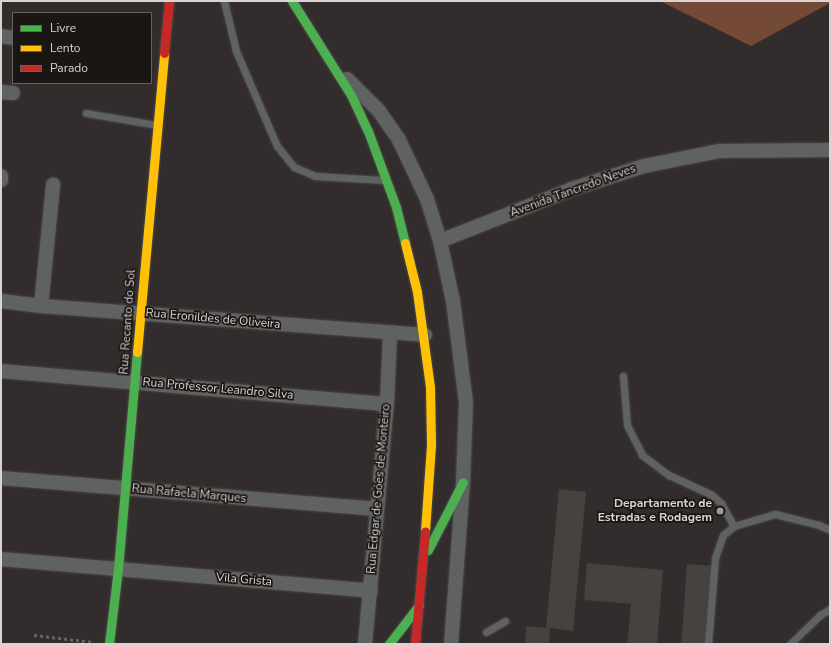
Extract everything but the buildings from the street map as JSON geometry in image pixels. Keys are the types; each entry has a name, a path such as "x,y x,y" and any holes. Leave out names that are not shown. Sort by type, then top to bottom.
{"main road":[{"name":"Rua Recanto do Sol","path":"109,644 118,569 136,382 140,313 169,1"},
{"path":"292,1 351,95 368,131 387,180 404,235 425,335 430,387 431,445 429,493 415,644"},
{"path":"423,560 463,482"},
{"path":"389,644 419,606"}],"street":[{"path":"1,36 12,38"},
{"path":"333,66 375,106 399,140 427,199 440,241 454,302 466,402 463,482 451,644"},
{"name":"Avenida Tancredo Neves","path":"440,241 572,189 644,166 719,151 830,150"},
{"path":"41,306 53,185"},
{"name":"Rua Eronildes de Oliveira","path":"1,301 41,306 390,334 425,335"},
{"name":"Rua Edgar de Góes de Monteiro","path":"365,644 387,404 390,334"},
{"name":"Rua Professor Leandro Silva","path":"1,371 387,404"},
{"name":"Rua Rafaela Marques","path":"1,478 377,509"},
{"name":"Vila Grista","path":"1,559 371,591"}],"lane":[{"path":"224,1 236,51 277,146 294,167 315,176 387,180"},
{"path":"86,113 157,125"},
{"path":"623,376 626,425 642,454 669,475 712,495 721,503 734,526"},
{"path":"708,644 715,558 723,535 734,526 775,514 819,525 830,530"},
{"path":"790,644 820,615 830,609"},
{"path":"486,632 505,621"}],"path":[{"path":"34,635 109,644"}],"shaded area":[{"path":"660,1 830,1 830,3 751,46"}],"traffic: fast":[{"path":"292,1 351,95 368,131 396,207 405,243"},
{"path":"109,644 118,569 137,352"},
{"path":"428,550 463,482"},
{"path":"389,644 419,605"}],"traffic: slow":[{"path":"137,352 164,53"},
{"path":"405,243 417,292 430,387 431,445 425,531"}],"traffic: jam":[{"path":"164,53 169,1"},
{"path":"415,644 425,531"}],"place":[{"name":"Departamento de Estradas e Rodagem","path":"720,511"}]}
